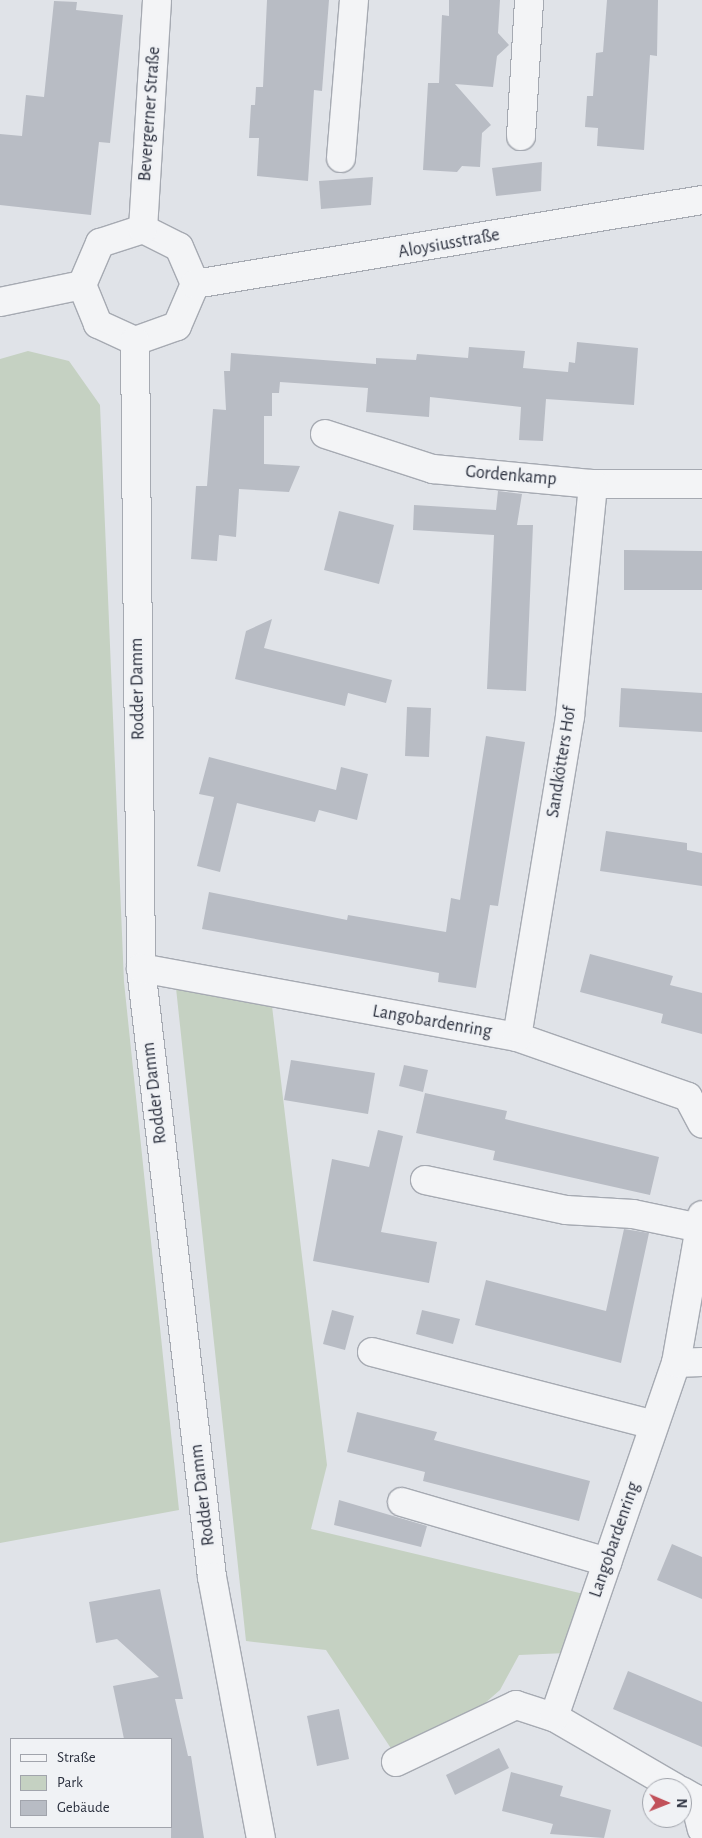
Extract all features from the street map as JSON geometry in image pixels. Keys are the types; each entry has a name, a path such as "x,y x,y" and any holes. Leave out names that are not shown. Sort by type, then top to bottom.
{"street":[{"name":"Bevergerner Straße","path":"143,229 157,0"},
{"path":"341,158 354,0"},
{"path":"521,136 529,0"},
{"name":"Aloysiusstraße","path":"195,284 702,200"},
{"path":"143,229 179,247 195,284 177,326 135,341 98,324 82,285 100,244 143,229"},
{"path":"0,302 82,285"},
{"name":"Rodder Damm","path":"135,341 140,968 212,1577 261,1838"},
{"name":"Gordenkamp","path":"325,434 433,469 592,484 702,484"},
{"name":"Sandkötters Hof","path":"517,1037 570,716 592,484"},
{"name":"Langobardenring","path":"140,968 517,1037 688,1097 702,1123"},
{"path":"426,1180 566,1210 633,1214 701,1222"},
{"name":"Langobardenring","path":"554,1717 654,1425 689,1362 701,1222"},
{"path":"372,1352 654,1425"},
{"path":"402,1502 607,1562"},
{"path":"396,1762 516,1705 554,1717 659,1778"},
{"path":"692,1797 694,1798 702,1829"}],"green space":[{"path":"28,351 69,361 100,405 124,982 179,1510 0,1543 0,359"},
{"path":"176,988 272,1006 327,1465 311,1529 588,1595 567,1653 519,1655 500,1690 461,1724 394,1753 326,1650 246,1641"}],"building":[{"path":"267,0 329,0 322,91 314,90 308,181 257,176 259,138 249,138 251,105 255,105 256,87 263,87"},
{"path":"449,0 500,0 498,33 509,45 497,56 493,87 455,84 491,125 482,133 480,167 462,166 457,172 423,170 428,83 439,83 442,15 449,16"},
{"path":"607,0 658,0 657,56 650,55 644,150 597,146 598,128 585,127 587,96 593,96 596,53 603,52"},
{"path":"54,1 77,2 76,10 123,15 110,143 99,142 91,215 0,205 0,134 22,136 26,95 44,97"},
{"path":"542,162 541,191 496,196 492,168"},
{"path":"373,177 371,205 321,209 319,181"},
{"path":"577,342 638,348 634,405 546,399 543,441 519,440 521,407 430,397 429,417 366,412 368,388 280,382 279,393 272,393 272,416 264,416 264,464 300,466 289,492 239,489 236,537 219,535 217,561 191,559 196,486 207,486 213,409 226,410 224,371 230,371 231,353 376,364 376,358 416,360 417,354 468,358 469,347 525,351 523,368 568,372 569,362 575,363"},
{"path":"498,491 522,494 517,525 533,525 526,691 487,689 494,535 413,530 414,505 496,510"},
{"path":"339,511 394,525 379,584 324,570"},
{"path":"624,550 702,551 702,590 624,590"},
{"path":"272,619 264,648 392,680 386,703 348,693 345,706 235,679 246,631"},
{"path":"621,688 702,693 702,732 619,727"},
{"path":"407,707 431,708 429,757 405,756"},
{"path":"486,736 525,742 498,906 490,905 476,988 438,982 439,973 202,929 209,892 347,920 348,915 446,932 451,898 460,900"},
{"path":"209,757 336,790 341,767 368,774 357,820 319,810 315,822 237,803 220,872 197,866 214,797 199,794"},
{"path":"606,831 687,843 687,850 702,853 702,886 600,871"},
{"path":"590,954 673,976 670,985 702,993 702,1034 661,1023 663,1014 580,992"},
{"path":"291,1060 375,1073 368,1114 284,1100"},
{"path":"404,1065 428,1070 423,1092 399,1086"},
{"path":"425,1093 507,1111 505,1119 659,1157 650,1195 493,1160 495,1151 416,1133"},
{"path":"378,1130 403,1136 381,1232 437,1242 429,1283 313,1261 332,1159 369,1167"},
{"path":"624,1229 649,1233 621,1363 475,1325 486,1280 606,1311"},
{"path":"332,1310 354,1316 345,1350 323,1344"},
{"path":"422,1310 460,1319 453,1344 416,1334"},
{"path":"357,1412 437,1432 434,1440 590,1481 579,1521 423,1481 425,1472 347,1452"},
{"path":"339,1500 427,1526 421,1547 334,1525"},
{"path":"672,1544 702,1557 702,1599 657,1580"},
{"path":"160,1589 183,1699 175,1699 188,1756 191,1756 204,1838 171,1838 172,1738 124,1738 113,1686 159,1677 117,1639 96,1643 89,1602"},
{"path":"628,1671 702,1702 702,1747 613,1709"},
{"path":"339,1709 349,1759 317,1766 307,1716"},
{"path":"499,1748 509,1768 455,1795 446,1775"},
{"path":"511,1772 563,1786 560,1796 611,1810 604,1838 550,1834 553,1824 502,1811"}]}
